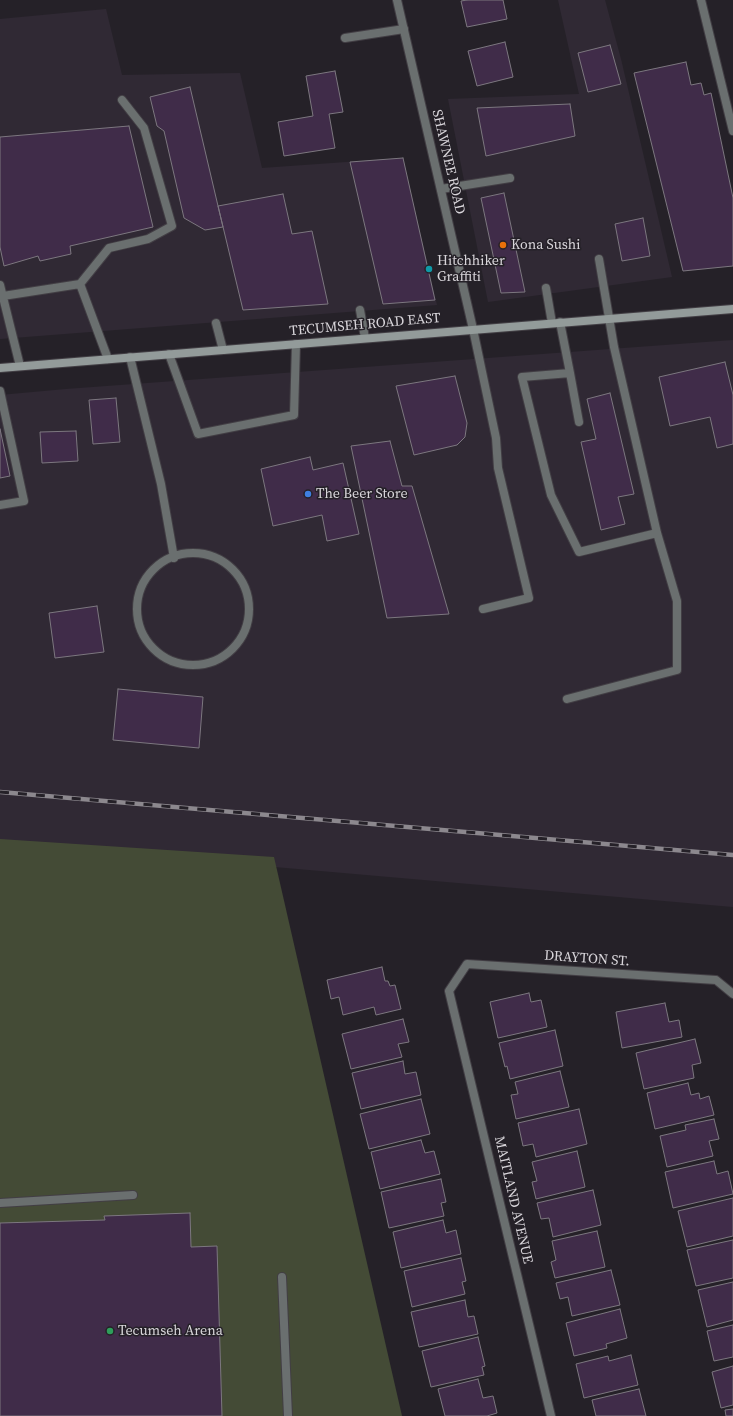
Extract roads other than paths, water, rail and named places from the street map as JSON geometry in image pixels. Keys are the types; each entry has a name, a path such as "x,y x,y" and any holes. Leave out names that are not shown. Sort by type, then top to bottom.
{"main road":[{"name":"TECUMSEH ROAD EAST","path":"0,368 733,309"}],"street":[{"name":"SHAWNEE ROAD","path":"397,0 473,329 496,438 498,468 530,598 483,609"},
{"path":"701,0 733,131"},
{"path":"345,38 404,29"},
{"path":"3,296 80,284 109,248 148,239 172,226 144,128 122,100"},
{"path":"441,189 510,178"},
{"path":"567,699 677,670 678,601 657,533 614,346 599,259"},
{"path":"80,284 108,359"},
{"path":"0,285 20,366"},
{"path":"546,288 570,373 579,422"},
{"path":"360,310 365,338"},
{"path":"216,323 223,350"},
{"path":"169,354 198,434 294,415 296,344"},
{"path":"130,357 161,484 174,558"},
{"path":"570,373 522,377 551,495 579,552 657,533"},
{"path":"0,391 24,502 0,505"},
{"path":"191,552 208,555 224,562 237,573 246,587 250,604 249,621 245,632 232,651 218,660 200,665 185,665 170,661 158,653 147,642 140,629 136,615 136,600 141,586 148,573 159,563 174,558 191,552"},
{"name":"DRAYTON ST.","path":"450,991 467,964 716,980 733,994"},
{"name":"MAITLAND AVENUE","path":"450,991 551,1416"},
{"path":"0,1203 133,1195"},
{"path":"282,1277 288,1416"}],"railway":[{"path":"0,792 733,855"}],"place":[{"name":"Kona Sushi","path":"503,245"},
{"name":"Hitchhiker Graffiti","path":"429,269"},
{"name":"The Beer Store","path":"308,494"},
{"name":"Tecumseh Arena","path":"110,1331"}]}
